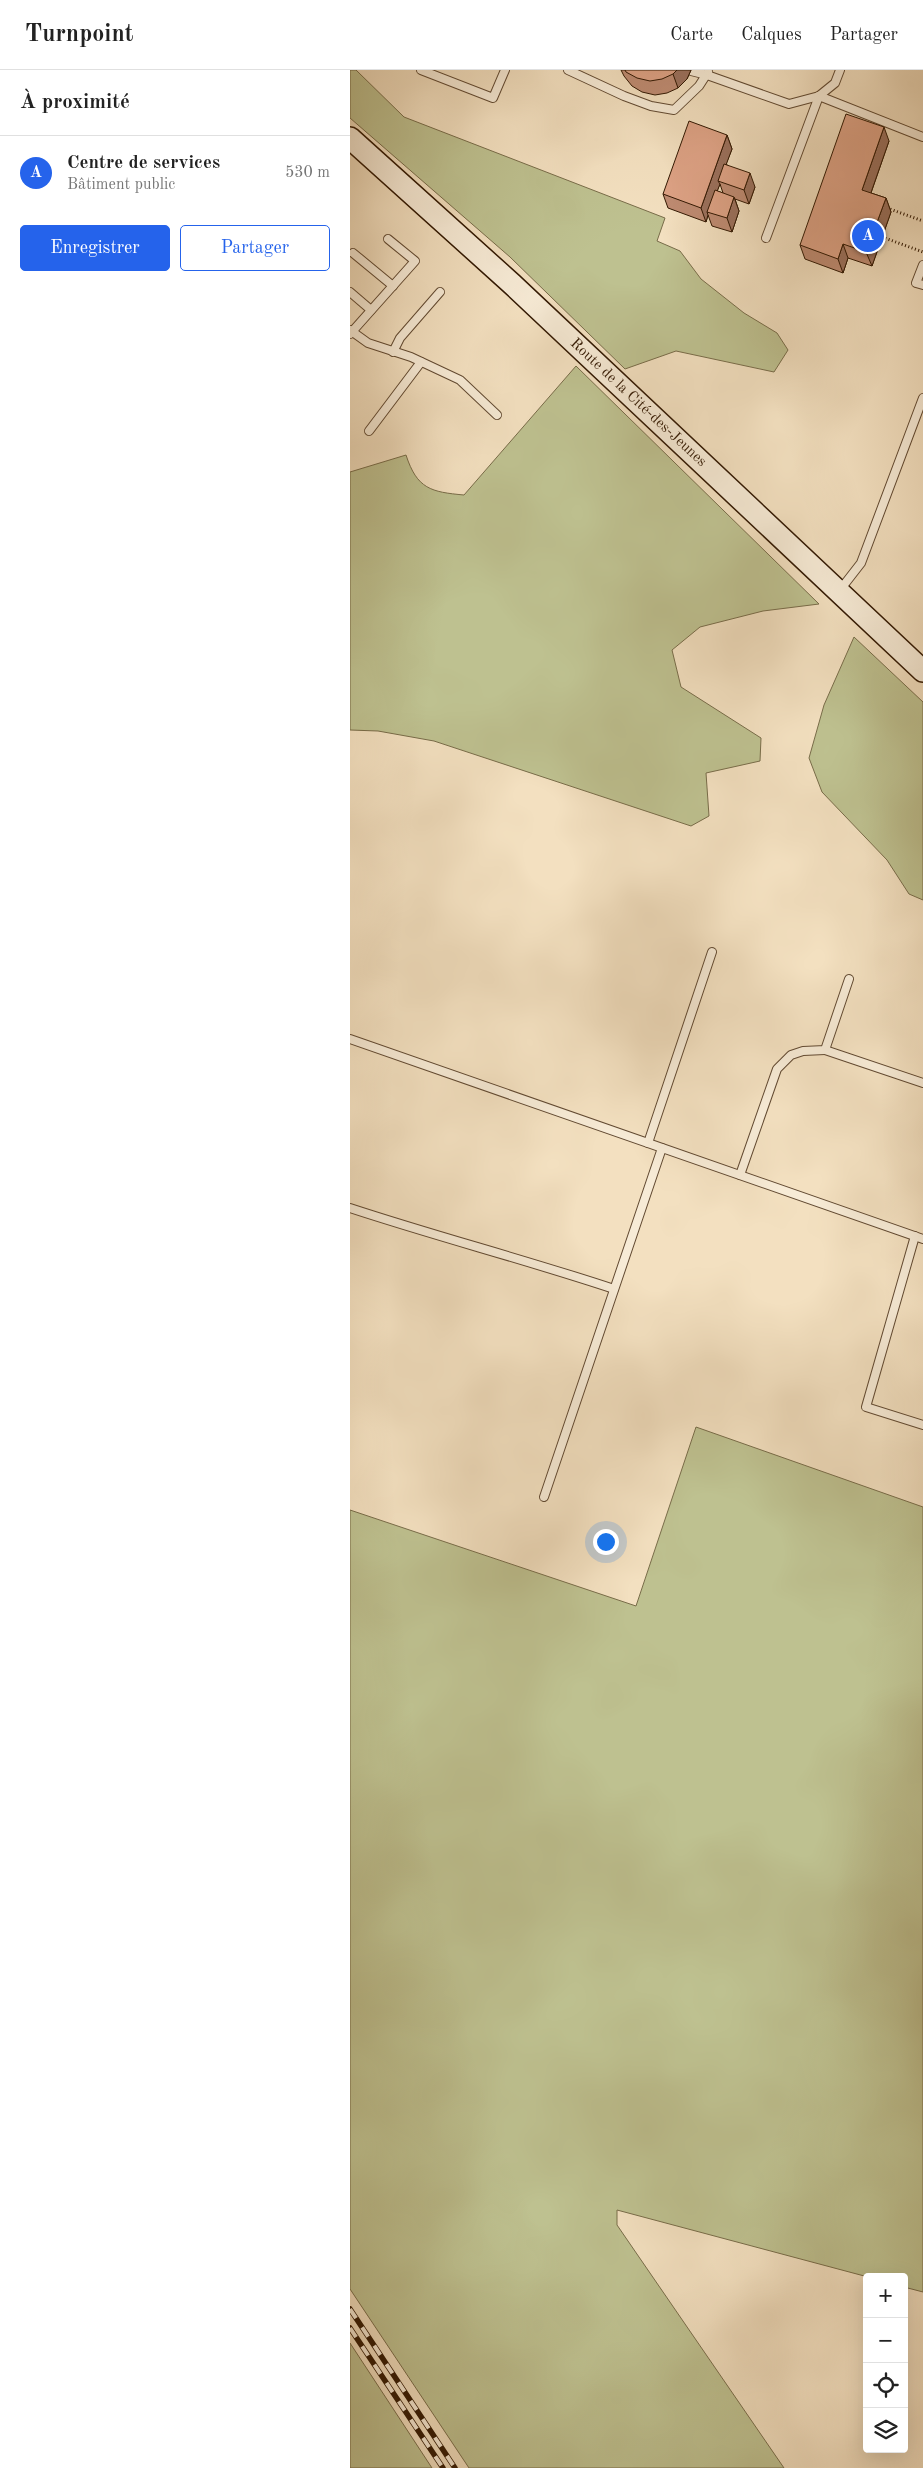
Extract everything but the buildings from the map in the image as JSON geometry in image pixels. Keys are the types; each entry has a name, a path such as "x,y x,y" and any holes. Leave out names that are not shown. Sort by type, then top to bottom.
{"main road":[{"name":"Route de la Cité-des-Jeunes","path":"350,138 512,284 923,672"}],"lane":[{"path":"421,70 493,98 505,70"},
{"path":"569,70 624,96 651,106 674,110 687,99 708,72"},
{"path":"691,71 708,72 789,104 819,96 834,83 840,70"},
{"path":"819,96 923,137"},
{"path":"766,238 819,96"},
{"path":"388,239 415,261 351,332 368,344 421,362 460,380 497,415"},
{"path":"353,253 393,286"},
{"path":"923,265 916,283 923,285"},
{"path":"350,292 371,310"},
{"path":"393,352 400,338 440,292"},
{"path":"369,431 421,362"},
{"path":"838,592 861,563 923,398"},
{"path":"648,1143 712,952"},
{"path":"825,1050 849,980"},
{"path":"350,1039 919,1238 866,1407 923,1425"},
{"path":"740,1175 777,1069 791,1055 803,1051 825,1050 923,1083"},
{"path":"544,1497 662,1148"},
{"path":"350,1208 442,1238 526,1259 614,1289"}],"path":[{"path":"884,207 923,221"},
{"path":"882,237 923,252"}],"green space":[{"path":"350,70 356,70 404,117 665,218 657,241 680,251 701,279 744,313 777,333 788,350 774,372 676,351 625,369 510,257 350,118"},
{"path":"576,366 819,604 763,611 700,627 672,650 681,687 761,738 760,761 706,773 709,816 691,826 434,741 378,731 350,730 350,472 406,455 415,475 427,487 443,492 464,495"},
{"path":"854,637 923,702 923,900 909,894 887,860 822,792 809,758 824,705"},
{"path":"696,1427 923,1507 923,2292 908,2288 908,2273 863,2273 863,2276 617,2210 617,2225 784,2468 469,2468 350,2289 350,1510 636,1606"},
{"path":"350,2343 432,2468 350,2468"}],"railway":[{"path":"350,2309 455,2468"},
{"path":"350,2328 443,2468"}],"place":[{"name":"Centre de services","path":"868,236"}]}
